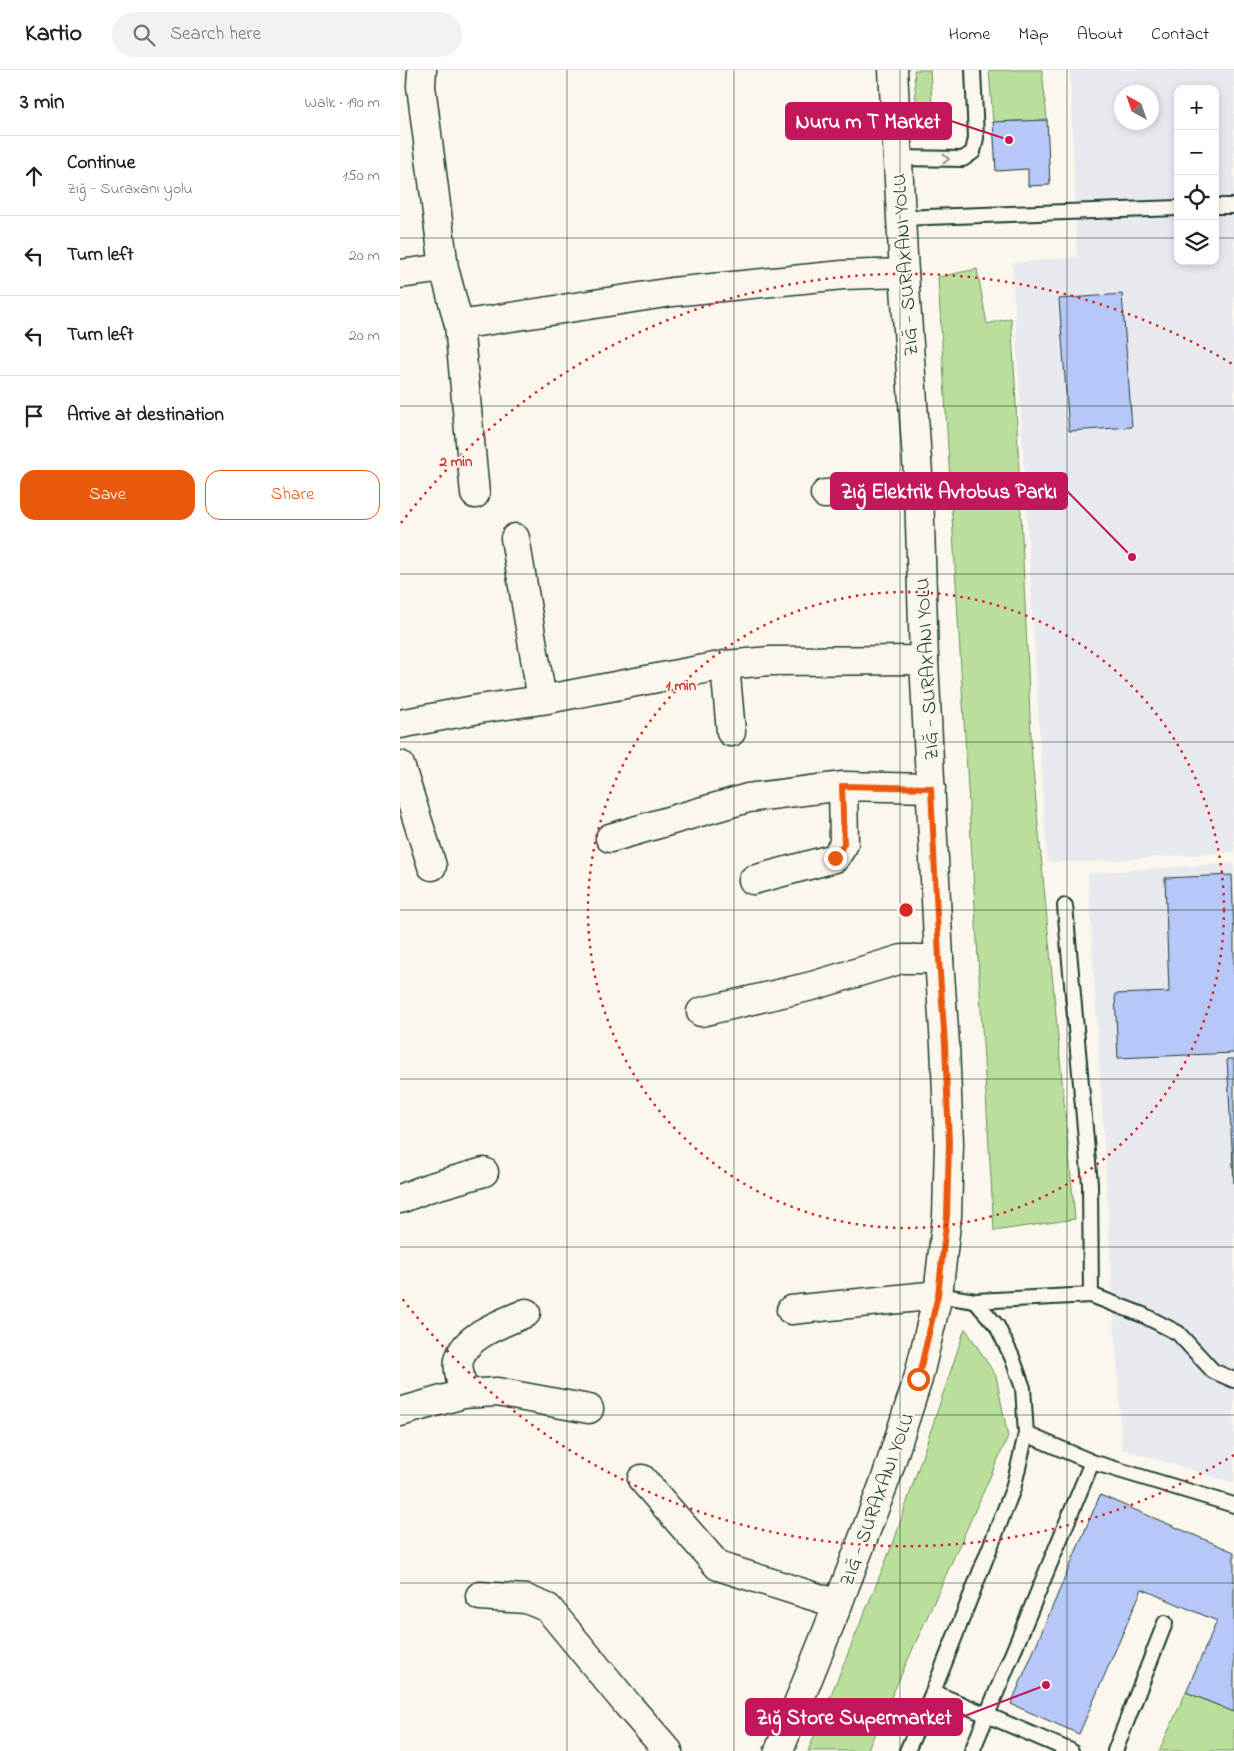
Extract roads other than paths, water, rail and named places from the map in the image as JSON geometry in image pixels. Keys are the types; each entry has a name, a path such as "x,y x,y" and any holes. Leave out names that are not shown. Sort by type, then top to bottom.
{"street":[{"path":"422,70 422,86 444,268 458,325 475,494"},
{"path":"779,1751 886,1478 918,1379 938,1295 947,1216 949,1143 945,1044 924,660 918,488 900,218 893,70"},
{"path":"400,274 444,268"},
{"path":"458,325 672,292 843,276 904,273"},
{"path":"825,494 918,488"},
{"path":"515,538 542,700"},
{"path":"400,724 479,709 542,700 725,665 770,662 924,660"},
{"path":"725,665 731,732"},
{"path":"400,765 432,866"},
{"path":"610,838 748,798 842,786 931,788"},
{"path":"753,880 835,858 844,844 842,786"},
{"path":"701,1012 812,986 902,959 939,959"},
{"path":"400,1199 428,1188 484,1172"},
{"path":"791,1310 938,1295"},
{"path":"463,1394 458,1361 465,1347 482,1333 526,1313"},
{"path":"400,1412 463,1394 497,1392 589,1409"},
{"path":"642,1479 718,1566 838,1604"},
{"path":"480,1596 526,1599 548,1608 668,1751"}],"lane":[{"path":"897,158 963,159 972,152 976,138 973,70"},
{"path":"1219,206 1234,206"},
{"path":"900,218 1174,208"},
{"path":"1065,906 1090,1184 1091,1295"},
{"path":"938,1295 975,1301 1091,1295 1143,1315 1178,1333 1213,1372 1234,1380"},
{"path":"907,1751 933,1692 1013,1489 1026,1434 1023,1388 1012,1357 997,1326 975,1301"},
{"path":"1026,1434 1092,1462 1234,1505"},
{"path":"972,1751 1092,1462"},
{"path":"1115,1751 1165,1623"},
{"path":"933,1692 1071,1751"}],"place":[{"name":"Nuru m T Market","path":"1009,140"},
{"name":"Zığ Elektrik Avtobus Parkı","path":"1132,557"},
{"name":"Zığ Store Supermarket","path":"1046,1685"}]}
